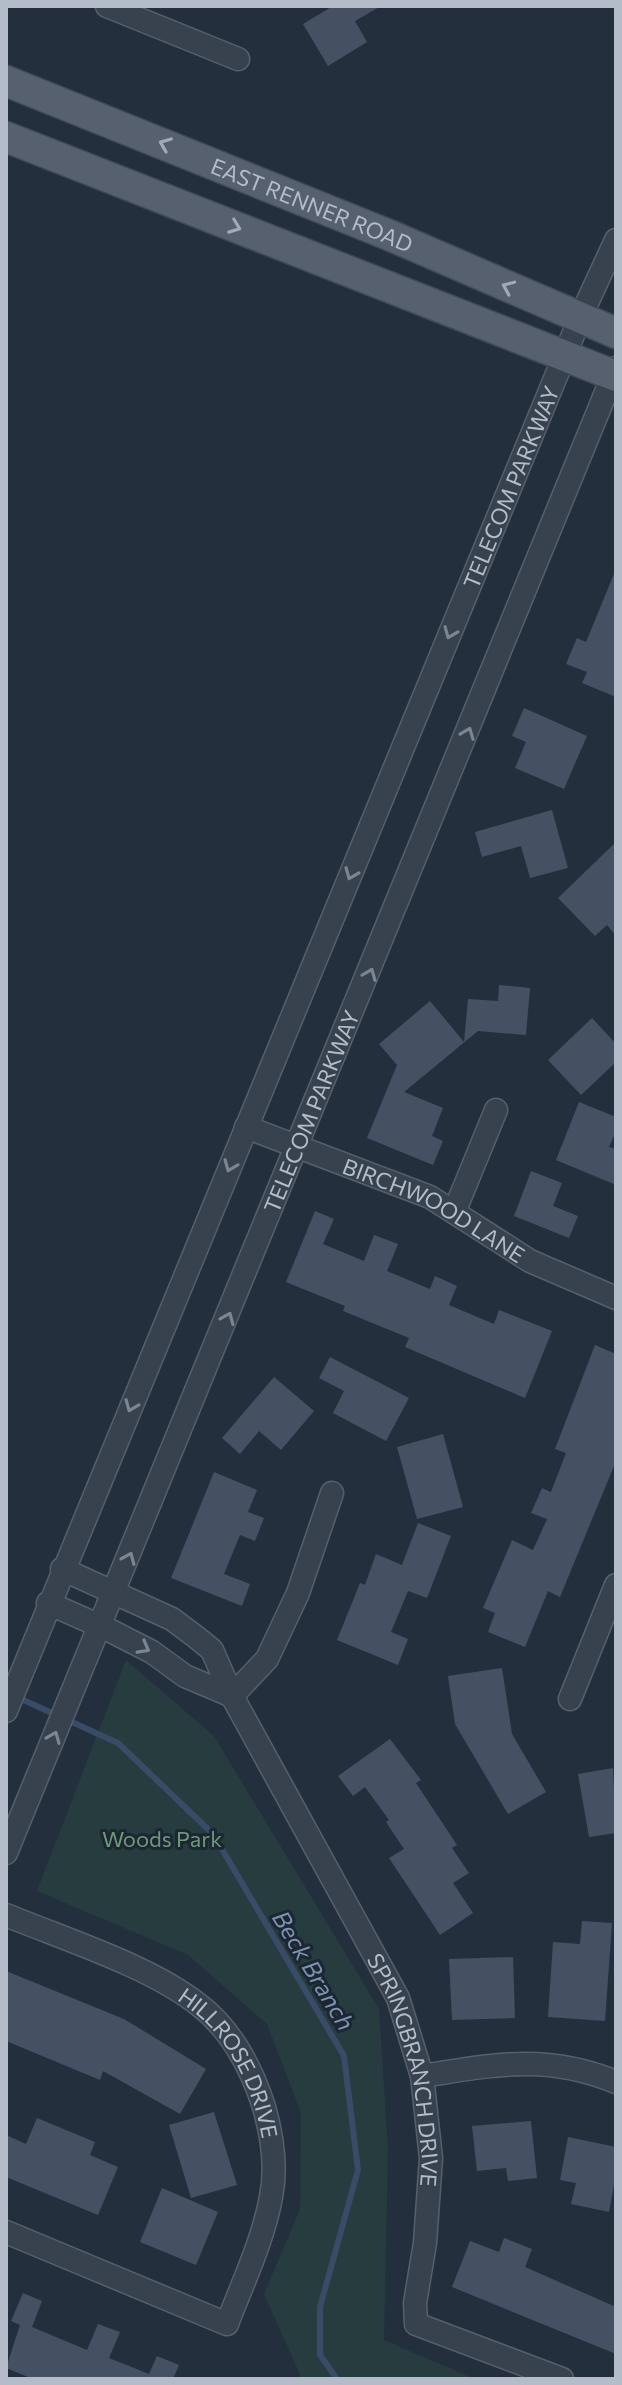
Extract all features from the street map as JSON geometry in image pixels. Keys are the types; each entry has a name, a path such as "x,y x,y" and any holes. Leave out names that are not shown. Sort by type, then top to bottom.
{"main road":[{"name":"EAST RENNER ROAD","path":"6,81 389,235 616,333"},
{"path":"6,137 615,373"}],"street":[{"path":"107,6 238,59"},
{"name":"TELECOM PARKWAY","path":"6,1711 565,354 616,240"},
{"name":"TELECOM PARKWAY","path":"6,1853 299,1148 615,373"},
{"path":"455,1210 496,1110"},
{"name":"BIRCHWOOD LANE","path":"246,1127 430,1197 455,1210 495,1241 530,1261 616,1298"},
{"path":"48,1603 152,1652 174,1668 232,1696 267,1659 298,1593 332,1493"},
{"name":"SPRINGBRANCH DRIVE","path":"62,1569 172,1619 212,1650 232,1696 398,1998 422,2076 431,2158 425,2243 415,2303 416,2324 562,2379"},
{"path":"570,1699 607,1628 616,1585"},
{"path":"174,1668 196,1637"},
{"name":"HILLROSE DRIVE","path":"6,1915 172,1987 200,2005 225,2030 243,2058 269,2123 274,2159 272,2194 264,2229 227,2324 6,2232"},
{"path":"422,2076 515,2062 559,2066 616,2082"}],"green space":[{"name":"Woods Park","path":"126,1660 214,1736 379,2009 388,2149 384,2340 475,2379 302,2379 264,2294 300,2209 301,2113 267,2024 188,1955 37,1891"}],"building":[{"path":"333,6 381,6 355,21 367,42 328,66 303,24"},
{"path":"616,569 616,697 582,683 587,672 566,664 577,638 586,642"},
{"path":"524,708 587,736 564,789 515,768 526,742 512,736"},
{"path":"552,810 568,868 530,878 521,846 482,857 475,832"},
{"path":"616,842 616,936 607,925 595,936 558,898"},
{"path":"499,985 530,988 526,1035 478,1031 404,1092 443,1108 432,1136 443,1141 433,1165 367,1138 397,1065 379,1044 430,1001 464,1042 468,999 498,1001"},
{"path":"592,1018 616,1044 616,1062 581,1095 548,1060"},
{"path":"579,1102 616,1117 616,1131 609,1147 616,1149 616,1185 556,1160"},
{"path":"531,1171 562,1183 553,1206 578,1216 569,1238 514,1216"},
{"path":"315,1211 334,1219 323,1244 364,1261 374,1235 398,1244 387,1271 430,1289 435,1276 457,1286 449,1305 494,1324 499,1310 552,1331 525,1398 405,1347 409,1338 343,1311 345,1306 286,1282"},
{"path":"595,1345 616,1354 616,1461 560,1597 548,1591 525,1647 488,1632 495,1613 483,1608 512,1540 533,1550 547,1519 531,1513 542,1488 551,1492 566,1453 555,1449"},
{"path":"330,1357 409,1398 386,1441 333,1413 344,1391 319,1378"},
{"path":"274,1377 314,1411 281,1450 259,1431 240,1454 222,1438"},
{"path":"443,1434 463,1507 417,1519 397,1447"},
{"path":"214,1472 257,1490 248,1512 264,1518 255,1541 240,1535 224,1574 250,1584 242,1606 171,1578"},
{"path":"418,1523 451,1536 427,1598 408,1591 391,1632 408,1639 398,1665 337,1640 360,1583 365,1585 376,1554 402,1565"},
{"path":"502,1668 512,1734 546,1792 508,1814 455,1724 448,1676"},
{"path":"390,1739 421,1780 416,1783 457,1845 452,1848 469,1873 453,1883 473,1913 440,1935 389,1858 404,1849 386,1822 389,1820 365,1787 353,1796 338,1776"},
{"path":"613,1768 616,1833 589,1837 578,1774"},
{"path":"582,1921 612,1923 605,2021 548,2017 553,1942 580,1944"},
{"path":"513,1957 515,2018 452,2020 449,1959"},
{"path":"6,1971 124,2019 206,2069 180,2114 103,2071 100,2080 6,2041"},
{"path":"214,2112 237,2185 191,2198 169,2125"},
{"path":"37,2118 95,2142 90,2155 118,2167 98,2215 6,2177 6,2135 26,2144"},
{"path":"531,2121 537,2178 508,2181 506,2168 477,2171 472,2126"},
{"path":"568,2137 616,2147 616,2174 609,2212 571,2204 576,2183 560,2180"},
{"path":"162,2188 218,2212 196,2265 140,2242"},
{"path":"504,2238 532,2249 525,2267 616,2307 616,2354 452,2287 470,2241 499,2252"},
{"path":"23,2293 42,2301 32,2327 87,2350 98,2324 120,2332 109,2358 149,2374 157,2356 179,2365 173,2379 33,2379 6,2368 20,2325 11,2321"}],"waterway":[{"name":"Beck Branch","path":"19,1698 118,1743 213,1834 344,2056 358,2170 320,2307 320,2355 337,2379"}]}
